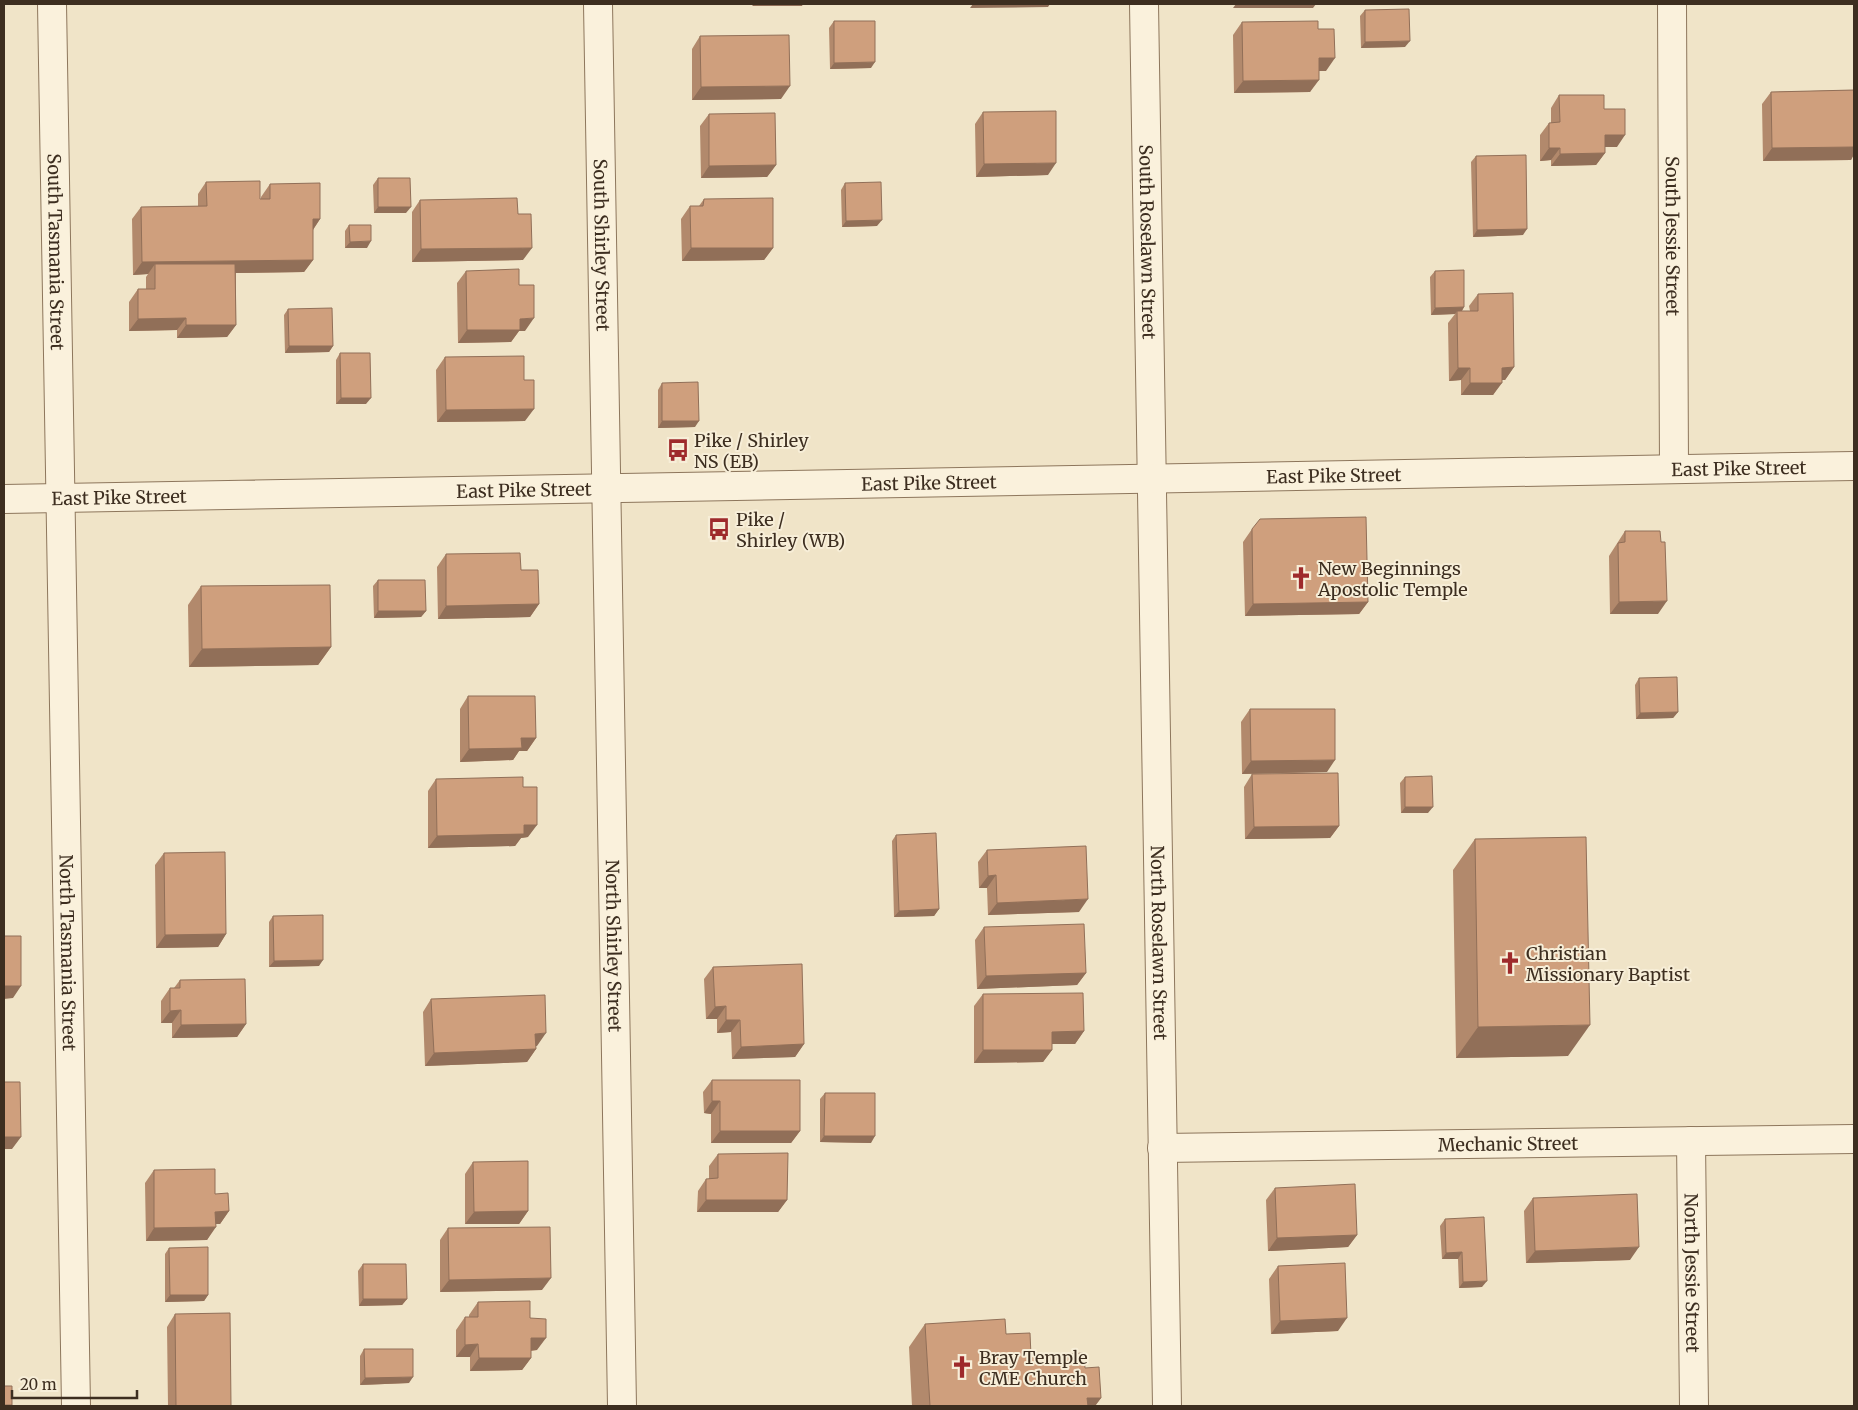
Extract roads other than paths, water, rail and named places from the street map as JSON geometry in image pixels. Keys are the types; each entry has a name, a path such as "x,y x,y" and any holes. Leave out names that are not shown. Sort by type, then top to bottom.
{"street":[{"name":"South Tasmania Street","path":"52,4 60,498"},
{"name":"South Shirley Street","path":"598,4 606,488"},
{"name":"South Roselawn Street","path":"1144,4 1151,478"},
{"name":"South Jessie Street","path":"1672,4 1674,469"},
{"name":"East Pike Street","path":"4,499 1854,466"},
{"name":"North Roselawn Street","path":"1151,478 1167,1406"},
{"name":"North Shirley Street","path":"606,488 622,1406"},
{"name":"North Tasmania Street","path":"60,498 76,1406"},
{"name":"Mechanic Street","path":"1162,1148 1854,1139"},
{"name":"North Jessie Street","path":"1691,1141 1694,1406"}],"place":[{"name":"Pike / Shirley NS (EB)","path":"678,450"},
{"name":"Pike / Shirley (WB)","path":"719,529"},
{"name":"New Beginnings Apostolic Temple","path":"1301,578"},
{"name":"Christian Missionary Baptist","path":"1510,963"},
{"name":"Bray Temple CME Church","path":"962,1367"}]}
